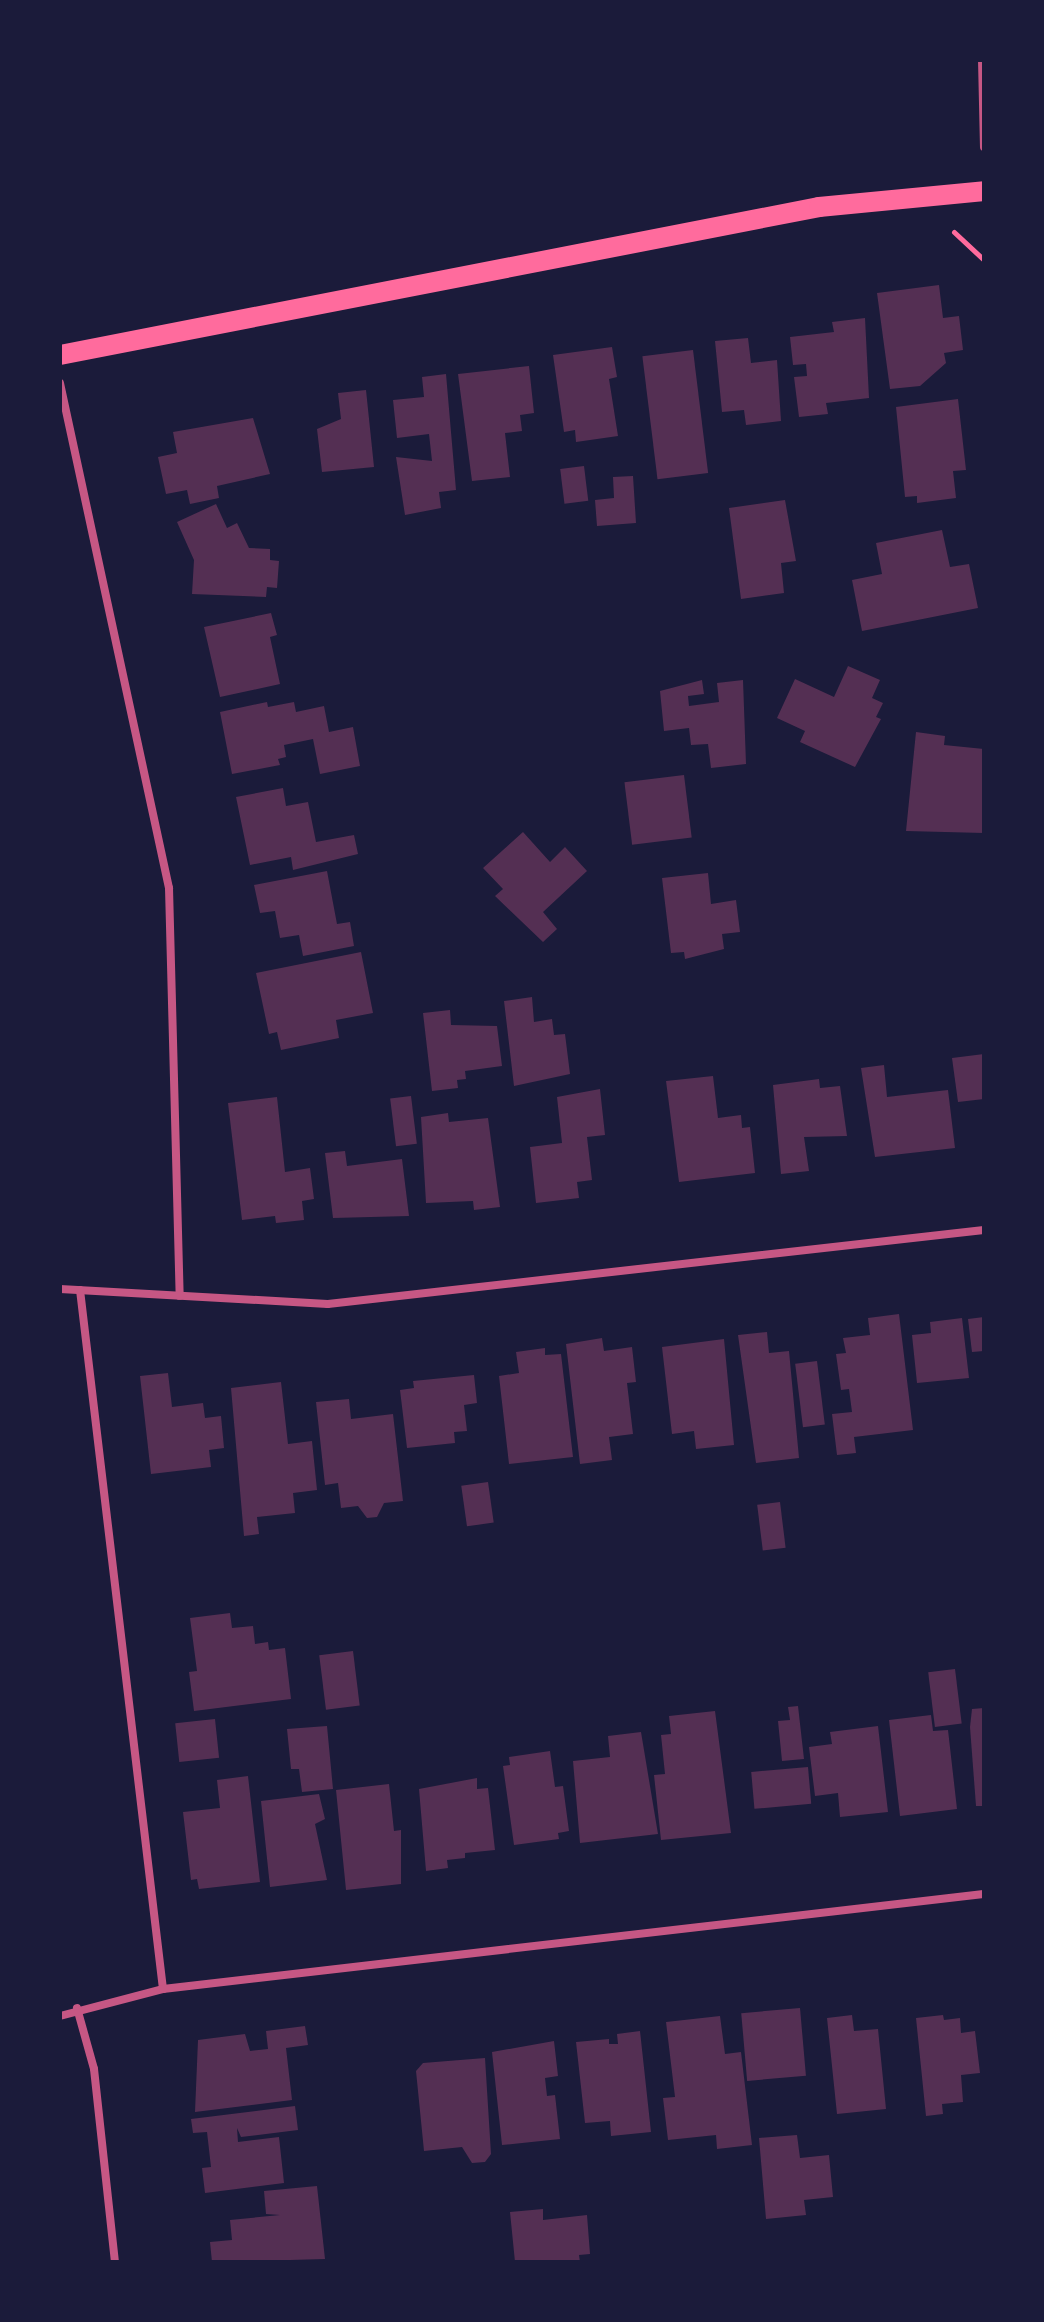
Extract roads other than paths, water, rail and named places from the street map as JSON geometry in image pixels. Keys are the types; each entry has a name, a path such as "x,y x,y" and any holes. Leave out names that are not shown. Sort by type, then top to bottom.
{"main road":[{"path":"60,355 819,207 984,191"}],"street":[{"path":"982,60 984,147"},
{"path":"60,383 169,888 180,1296"},
{"path":"60,1289 328,1304 984,1230"},
{"path":"80,1290 163,1989"},
{"path":"60,2016 77,2008 163,1989 984,1894"},
{"path":"77,2008 94,2069 115,2262"}]}
